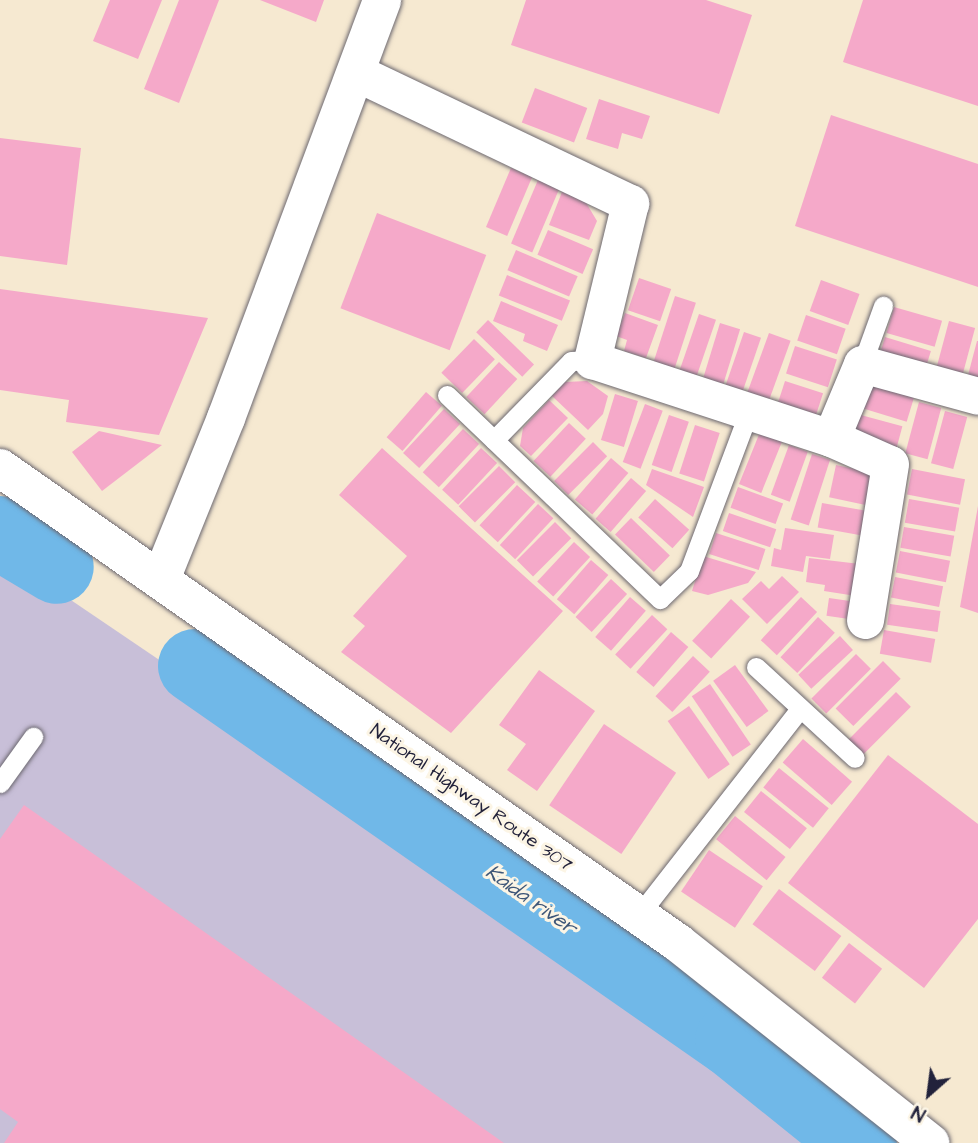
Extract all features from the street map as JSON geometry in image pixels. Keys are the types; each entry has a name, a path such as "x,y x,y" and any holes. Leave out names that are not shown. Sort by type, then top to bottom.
{"main road":[{"path":"161,579 382,0"},
{"name":"National Highway Route 307","path":"0,468 638,916 930,1143"}],"street":[{"path":"355,72 630,203 592,360 831,438 890,464 865,620"},
{"path":"831,438 862,364 978,396"}],"lane":[{"path":"862,364 883,306"},
{"path":"494,440 570,361 592,360"},
{"path":"447,395 660,599 689,571 750,411"},
{"path":"756,667 855,758"},
{"path":"638,916 800,709"},
{"path":"0,783 33,737"}],"shaded area":[{"path":"0,552 727,1045 848,1143 0,1143"}],"building":[{"path":"110,0 162,0 138,59 93,41"},
{"path":"179,0 219,0 179,103 144,89"},
{"path":"260,0 324,0 316,22"},
{"path":"526,0 706,0 752,15 719,114 511,45"},
{"path":"863,0 978,0 978,106 843,62"},
{"path":"535,88 587,108 574,143 522,123"},
{"path":"599,99 650,116 642,139 622,133 618,149 586,139"},
{"path":"831,115 978,164 978,287 795,226"},
{"path":"0,138 81,148 67,265 0,256"},
{"path":"511,168 532,177 507,236 486,227"},
{"path":"538,180 559,189 532,253 511,244"},
{"path":"562,192 585,201 597,221 589,240 549,225"},
{"path":"377,213 486,255 450,350 340,308"},
{"path":"548,230 593,249 583,274 537,255"},
{"path":"516,250 578,276 569,296 507,270"},
{"path":"507,275 570,300 562,321 499,295"},
{"path":"639,278 671,289 660,321 628,310"},
{"path":"821,280 860,294 848,325 810,311"},
{"path":"0,289 208,318 159,435 66,422 69,400 0,390"},
{"path":"675,296 696,303 675,368 654,362"},
{"path":"501,301 558,325 547,351 523,341 525,334 493,321"},
{"path":"894,307 942,321 935,347 887,333"},
{"path":"625,313 658,325 646,358 624,351 627,340 616,336"},
{"path":"699,314 716,320 696,377 679,371"},
{"path":"806,315 846,329 837,354 797,341"},
{"path":"488,320 534,364 522,377 476,332"},
{"path":"949,321 975,328 961,380 935,373"},
{"path":"720,323 740,329 723,387 702,380"},
{"path":"744,332 761,338 742,394 725,388"},
{"path":"769,333 791,341 768,402 747,394"},
{"path":"885,337 931,351 925,371 879,357"},
{"path":"474,339 495,359 462,393 441,373"},
{"path":"978,341 978,382 967,379"},
{"path":"795,346 837,360 828,387 786,374"},
{"path":"499,362 517,379 485,414 466,397"},
{"path":"587,381 608,396 603,414 588,430 552,396 565,382"},
{"path":"785,381 823,393 815,419 777,407"},
{"path":"869,384 914,398 907,422 862,408"},
{"path":"426,392 442,406 402,451 387,437"},
{"path":"615,394 638,401 624,447 601,440"},
{"path":"549,400 568,418 531,456 520,446 523,428"},
{"path":"919,402 941,408 927,459 905,453"},
{"path":"645,404 663,411 641,469 623,462"},
{"path":"444,409 460,424 419,468 403,453"},
{"path":"945,411 967,417 953,469 931,463"},
{"path":"857,414 902,426 896,449 851,437"},
{"path":"669,415 689,422 672,472 652,465"},
{"path":"569,423 586,439 550,477 534,461"},
{"path":"695,425 720,433 704,482 679,474"},
{"path":"463,429 479,444 439,487 423,472"},
{"path":"99,431 162,445 102,491 72,452"},
{"path":"760,432 782,441 761,493 739,484"},
{"path":"593,442 607,456 568,495 554,481"},
{"path":"789,445 808,452 790,502 771,495"},
{"path":"382,448 563,611 451,733 341,652 365,626 353,616 407,556 339,495"},
{"path":"481,448 497,463 458,505 442,490"},
{"path":"812,454 830,460 809,525 791,520"},
{"path":"611,458 628,473 592,515 575,500"},
{"path":"836,465 877,474 870,506 829,497"},
{"path":"499,466 515,482 475,523 459,506"},
{"path":"652,469 704,487 693,517 646,485"},
{"path":"912,469 965,479 960,505 907,495"},
{"path":"631,478 646,491 611,532 596,519"},
{"path":"517,485 535,502 498,542 479,525"},
{"path":"738,487 783,503 776,524 730,508"},
{"path":"655,499 689,530 672,548 638,518"},
{"path":"909,499 959,508 955,531 905,523"},
{"path":"822,503 866,511 862,535 818,528"},
{"path":"538,504 553,518 515,559 500,545"},
{"path":"978,506 978,613 960,607"},
{"path":"729,513 776,529 770,547 723,531"},
{"path":"631,518 670,556 654,572 615,535"},
{"path":"555,522 571,538 533,576 517,560"},
{"path":"904,527 954,536 951,557 900,548"},
{"path":"785,528 834,535 830,559 806,556 803,572 771,566 774,548 781,550"},
{"path":"716,533 765,549 759,570 709,554"},
{"path":"574,542 590,557 553,596 537,581"},
{"path":"900,551 950,561 946,582 896,573"},
{"path":"703,556 756,572 748,583 708,595 692,591"},
{"path":"809,558 860,564 856,596 824,591 825,585 806,582"},
{"path":"591,560 608,575 574,614 557,599"},
{"path":"782,576 799,592 767,624 742,599 761,581 769,589"},
{"path":"895,577 943,586 939,607 891,598"},
{"path":"611,579 627,594 592,632 576,617"},
{"path":"630,597 646,611 611,651 595,637"},
{"path":"801,597 817,612 777,655 761,640"},
{"path":"829,598 857,602 854,620 826,616"},
{"path":"731,599 750,617 711,658 692,641"},
{"path":"890,604 941,611 938,632 887,625"},
{"path":"652,615 667,629 631,669 615,654"},
{"path":"818,617 835,633 797,673 780,657"},
{"path":"884,630 935,639 931,663 880,654"},
{"path":"671,632 688,647 654,687 636,672"},
{"path":"840,636 853,650 811,689 798,675"},
{"path":"856,654 871,669 826,713 811,699"},
{"path":"693,656 710,672 672,712 655,696"},
{"path":"883,661 901,679 853,726 836,708"},
{"path":"735,665 769,711 747,727 713,681"},
{"path":"539,670 595,711 537,791 507,770 526,744 499,725"},
{"path":"710,684 751,745 733,757 692,696"},
{"path":"896,692 911,707 863,754 849,739"},
{"path":"689,706 730,764 708,779 668,721"},
{"path":"604,724 676,773 621,854 549,805"},
{"path":"803,739 852,782 832,805 783,762"},
{"path":"888,755 978,824 978,919 924,988 788,883"},
{"path":"779,768 829,808 813,828 763,787"},
{"path":"761,791 807,828 790,849 744,812"},
{"path":"24,805 504,1143 4,1143 18,1122 0,1109 0,839"},
{"path":"735,816 786,857 767,880 716,839"},
{"path":"709,850 763,886 735,928 681,891"},
{"path":"779,889 841,936 815,971 753,924"},
{"path":"849,943 882,969 855,1004 822,978"}],"waterway":[{"name":"Kaida river","path":"0,533 57,567"},
{"name":"Kaida river","path":"195,666 732,1040 860,1143"}]}
